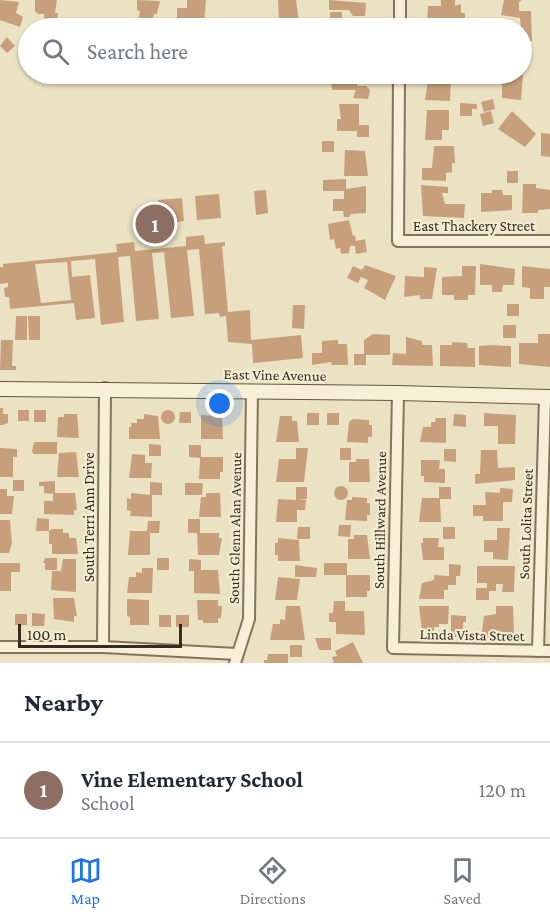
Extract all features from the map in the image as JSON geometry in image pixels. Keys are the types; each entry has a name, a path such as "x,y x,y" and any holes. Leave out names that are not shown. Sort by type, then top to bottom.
{"street":[{"path":"400,0 400,18"},
{"name":"East Thackery Street","path":"399,84 398,241 550,241"},
{"name":"East Vine Avenue","path":"0,389 105,388 547,398"},
{"name":"South Terri Ann Drive","path":"103,647 105,388"},
{"name":"South Glenn Alan Avenue","path":"236,658 249,619 252,391"},
{"name":"South Hillward Avenue","path":"393,648 398,393"},
{"name":"South Lolita Street","path":"538,651 547,398"},
{"path":"0,647 103,647 236,658"},
{"name":"Linda Vista Street","path":"393,648 550,651"}],"building":[{"path":"0,0 19,2 16,13 23,17 18,18 18,26 0,20"},
{"path":"35,0 57,0 55,13 58,13 58,18 44,18 44,14 38,14 35,11"},
{"path":"137,0 160,1 157,14 154,14 153,18 139,18 140,11 137,10"},
{"path":"187,0 206,0 204,18 177,18 177,8 187,8"},
{"path":"278,0 296,0 299,18 279,18"},
{"path":"329,0 366,3 365,16 353,16 349,10 329,10"},
{"path":"441,0 455,0 455,6 461,4 461,13 465,13 465,18 427,18 428,6 441,6"},
{"path":"504,0 522,0 519,2 519,11 531,11 531,18 520,18 501,15"},
{"path":"330,12 342,12 342,18 330,18"},
{"path":"7,37 15,46 7,53 0,46"},
{"path":"332,84 357,84 357,86 366,86 370,90 368,99 353,98 356,90 332,90"},
{"path":"427,84 451,84 450,101 425,100"},
{"path":"502,84 522,84 521,100 502,98"},
{"path":"493,99 495,109 484,112 481,102"},
{"path":"460,103 477,104 477,109 472,109 472,116 460,116"},
{"path":"339,104 359,104 359,125 369,125 369,137 357,137 357,131 337,131 337,119 341,119"},
{"path":"427,110 449,110 449,130 442,130 442,140 425,140"},
{"path":"491,111 494,123 483,126 480,114"},
{"path":"512,111 536,134 525,147 498,129"},
{"path":"541,133 550,134 550,157 541,156"},
{"path":"322,141 334,141 334,152 322,152"},
{"path":"434,146 454,146 455,163 452,163 452,172 446,173 446,181 422,180 422,168 432,168"},
{"path":"345,150 365,151 368,176 344,176"},
{"path":"507,171 518,171 518,183 507,183"},
{"path":"346,179 346,189 366,186 366,213 344,217 343,211 333,211 333,199 344,199 344,191 323,191 323,180"},
{"path":"523,184 536,184 536,188 550,190 550,209 538,210 538,213 522,213"},
{"path":"421,185 448,187 448,193 442,193 445,204 465,204 464,218 423,216"},
{"path":"266,190 268,213 256,215 254,191"},
{"path":"492,190 502,190 503,195 512,195 512,210 481,212 481,193 492,193"},
{"path":"219,194 221,218 197,220 195,196"},
{"path":"182,198 184,221 160,224 158,200"},
{"path":"349,220 356,241 365,239 367,252 356,254 355,246 350,246 349,253 341,254 340,248 336,249 334,239 330,240 328,224"},
{"path":"204,235 205,244 225,242 225,246 222,246 228,312 250,310 251,340 301,335 303,358 253,363 252,344 228,342 226,316 220,317 219,313 205,314 199,249 187,250 194,316 171,318 164,252 152,253 159,319 136,321 130,256 118,257 124,322 101,325 95,259 71,261 72,277 90,275 95,318 76,320 74,303 10,309 9,297 5,297 4,288 8,287 8,283 0,284 0,267 3,267 3,264 117,252 116,244 134,242 135,251 186,246 186,237","holes":["67,262 71,300 41,303 35,264"]},
{"path":"480,264 515,269 514,285 503,285 502,292 492,292 492,285 480,285"},
{"path":"365,265 396,276 385,300 364,288 368,280 361,277 358,283 347,278 353,266 362,270"},
{"path":"462,266 476,266 475,295 468,295 468,300 454,300 454,295 442,295 442,277 462,276"},
{"path":"522,266 550,269 550,287 544,287 544,299 530,299 530,288 522,287"},
{"path":"424,267 437,268 432,299 420,299 420,295 404,297 405,276 424,277"},
{"path":"507,304 519,304 519,316 507,316"},
{"path":"293,305 305,305 304,329 292,328"},
{"path":"16,316 27,316 27,340 15,340"},
{"path":"28,316 40,316 40,340 29,340"},
{"path":"503,325 516,325 516,338 503,338"},
{"path":"373,334 390,335 390,355 366,355 366,365 354,365 354,354 364,354 364,340"},
{"path":"538,334 550,334 550,367 519,364 519,343 538,343"},
{"path":"406,337 422,341 422,345 432,345 433,366 392,365 393,353 406,354"},
{"path":"1,340 13,340 12,366 16,366 16,370 0,370"},
{"path":"338,340 338,344 347,344 348,365 331,365 332,362 312,365 312,353 322,353 322,341"},
{"path":"452,342 467,343 468,348 475,348 475,367 440,366 440,345 452,345"},
{"path":"479,346 511,346 511,367 479,365"},
{"path":"0,408 3,408 3,414 8,414 8,423 3,425 0,425"},
{"path":"18,410 29,410 29,421 18,421"},
{"path":"34,410 46,410 46,422 34,422"},
{"path":"165,410 171,410 175,417 171,424 165,424 161,420 161,414"},
{"path":"180,412 191,412 191,423 179,423"},
{"path":"307,413 319,413 319,425 307,425"},
{"path":"327,413 339,413 339,425 327,425"},
{"path":"484,413 516,415 515,444 498,444 498,426 484,426"},
{"path":"64,414 77,414 79,438 57,437 58,417 64,417"},
{"path":"144,414 158,416 160,439 129,439 131,423 137,423 137,419 144,419"},
{"path":"454,414 466,415 466,427 453,426"},
{"path":"201,415 222,416 223,439 201,439"},
{"path":"280,416 292,416 292,421 297,421 299,442 276,442"},
{"path":"436,418 446,418 446,443 420,442 423,427 431,427 431,422 435,422"},
{"path":"353,419 369,420 369,425 372,425 372,437 368,437 368,443 347,442 349,422"},
{"path":"34,442 57,442 57,454 34,454 32,452"},
{"path":"149,444 161,445 161,456 149,456"},
{"path":"189,445 201,445 201,457 223,457 223,472 220,472 220,479 199,479 200,458 189,457"},
{"path":"0,448 17,449 17,457 13,457 13,477 0,477"},
{"path":"296,448 308,448 304,482 276,482 279,459 296,459"},
{"path":"340,448 351,448 351,460 340,460"},
{"path":"444,449 456,449 456,462 444,461"},
{"path":"481,450 497,450 498,468 515,467 515,480 475,484 475,474 480,474"},
{"path":"76,452 79,477 57,477 59,453"},
{"path":"132,454 145,455 145,463 152,463 151,478 129,478"},
{"path":"356,459 369,459 370,482 349,482 349,462 356,462"},
{"path":"421,460 440,460 439,469 445,469 445,483 424,482 424,476 421,476"},
{"path":"13,480 24,480 24,491 13,491"},
{"path":"55,481 55,493 75,493 77,510 74,510 74,515 44,514 44,501 53,501 53,494 44,493 44,486 39,486 39,482"},
{"path":"150,482 162,483 162,495 150,495"},
{"path":"185,483 203,483 202,495 185,495"},
{"path":"338,486 344,486 348,493 344,500 338,500 334,496 334,490"},
{"path":"296,487 307,487 307,499 299,499 306,500 305,510 297,510 297,522 276,522 278,499 296,500"},
{"path":"439,487 451,487 451,499 440,499 441,522 419,522 422,498 439,498"},
{"path":"500,488 513,489 512,502 503,502 503,521 483,521 483,516 473,516 473,505 486,505 485,492 500,493"},
{"path":"0,489 7,489 7,496 14,496 12,514 0,514"},
{"path":"131,493 152,495 152,517 130,516 131,511 127,510 127,498 131,499"},
{"path":"206,493 220,493 221,517 199,517 201,497 206,497"},
{"path":"352,497 367,498 367,503 370,503 370,515 367,515 367,521 345,520 347,500 352,500"},
{"path":"37,518 49,519 49,531 36,531"},
{"path":"188,519 200,519 200,533 219,533 219,538 222,538 219,555 198,555 197,533 188,533"},
{"path":"0,520 10,520 12,543 9,553 0,553"},
{"path":"148,521 160,521 159,533 150,533 150,555 128,555 130,531 147,531"},
{"path":"339,525 351,525 350,537 338,536"},
{"path":"298,527 310,527 310,539 297,539"},
{"path":"443,527 455,527 455,539 443,539"},
{"path":"497,528 510,528 508,560 493,559 493,552 484,552 484,540 497,540"},
{"path":"63,529 63,533 69,533 69,538 76,538 78,554 52,554 49,531"},
{"path":"354,535 367,535 370,559 348,559 348,539 354,539"},
{"path":"278,538 299,540 300,561 278,561 278,555 275,555 275,543 278,543"},
{"path":"423,538 439,538 438,547 444,547 444,560 423,560 421,543 423,543"},
{"path":"45,558 57,558 57,570 45,570 45,563 43,563"},
{"path":"157,558 169,558 169,570 157,570"},
{"path":"63,559 76,559 76,592 51,590 52,571 61,571"},
{"path":"189,559 201,560 201,570 218,570 220,594 194,593 194,571 189,571"},
{"path":"0,563 20,563 20,572 11,572 11,591 0,591"},
{"path":"324,563 347,563 347,575 370,575 370,591 367,591 367,597 346,597 346,575 324,575"},
{"path":"449,564 461,565 460,576 456,576 456,585 448,585 448,590 444,590 444,599 419,599 422,583 434,580 434,575 449,576"},
{"path":"295,565 317,568 316,577 295,577"},
{"path":"477,566 515,566 514,592 502,592 503,584 496,584 496,591 489,591 489,600 476,600 476,588 487,588 487,583 477,583"},
{"path":"142,568 153,568 152,593 127,593 129,577 136,577 136,572 142,573"},
{"path":"278,577 300,579 297,600 275,600"},
{"path":"53,598 74,598 77,616 74,616 74,622 54,619"},
{"path":"127,599 149,600 149,625 130,625 130,618 127,615"},
{"path":"197,600 218,600 218,606 222,606 218,623 203,623 203,620 198,620"},
{"path":"334,601 345,601 345,611 364,611 365,635 336,634 336,622 329,622 329,613 333,613"},
{"path":"286,606 300,606 305,640 270,640 273,624 280,624 280,619 285,620"},
{"path":"419,606 449,606 448,624 439,624 439,627 434,627 434,631 422,631"},
{"path":"496,606 513,606 514,634 493,634 493,638 481,638 484,616 496,614"},
{"path":"32,613 45,614 44,626 32,626"},
{"path":"15,614 27,614 27,625 15,625"},
{"path":"159,615 171,615 171,627 159,627"},
{"path":"176,615 189,615 189,627 176,627"},
{"path":"451,615 466,616 466,622 463,622 463,637 451,637"},
{"path":"315,638 331,638 331,650 319,650"},
{"path":"353,642 363,663 334,663 332,657 337,656 335,651"},
{"path":"290,645 302,645 302,657 290,657"},
{"path":"268,654 288,654 288,663 264,663"}],"place":[{"name":"Vine Elementary School","path":"155,224"}]}
